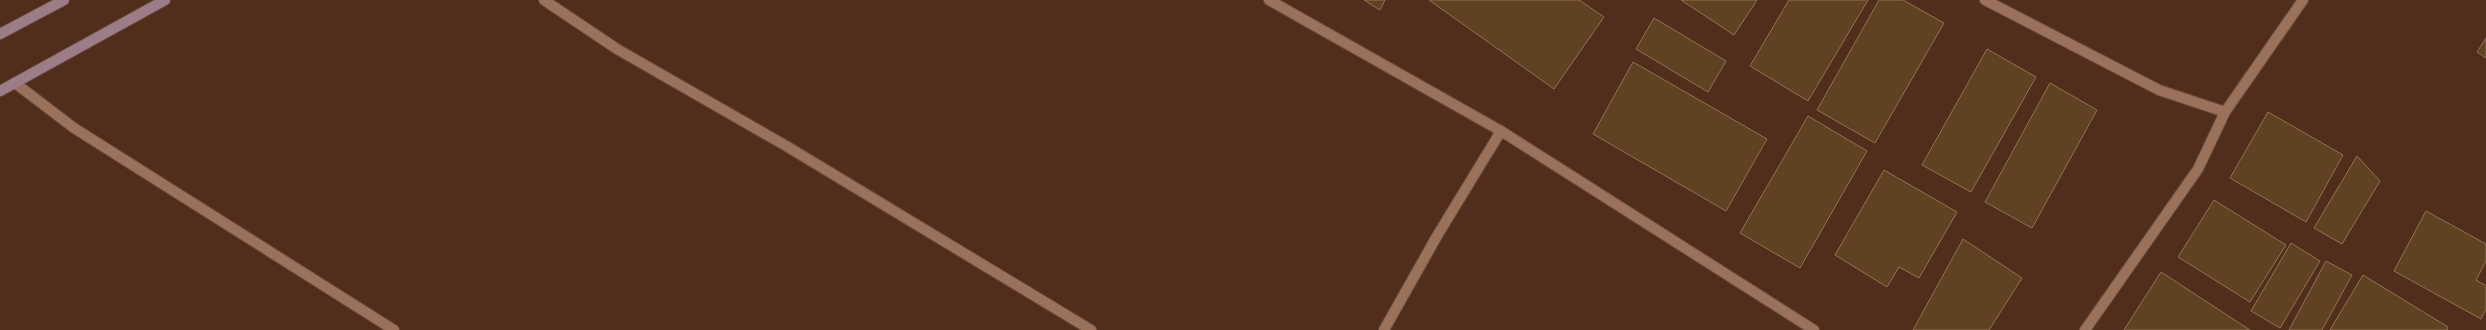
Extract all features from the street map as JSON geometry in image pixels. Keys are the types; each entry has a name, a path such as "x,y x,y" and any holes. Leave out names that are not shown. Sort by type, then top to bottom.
{"street":[{"path":"0,34 64,0"},
{"path":"0,91 165,0"},
{"path":"544,0 617,49 788,147 1091,330"},
{"path":"1269,0 1501,132 1814,330"},
{"path":"1985,0 2159,90 2225,112"},
{"path":"2086,330 2198,169 2225,112 2303,0"},
{"path":"15,83 74,128 394,330"},
{"path":"1384,330 1438,236 1501,132"}],"building":[{"path":"1364,0 1385,0 1380,10"},
{"path":"1429,0 1579,0 1604,17 1554,89"},
{"path":"1681,0 1757,0 1734,35"},
{"path":"1789,0 1868,0 1808,101 1750,66"},
{"path":"1879,0 1903,0 1944,23 1875,143 1817,110"},
{"path":"1654,18 1726,61 1708,92 1636,49"},
{"path":"2486,38 2486,58 2477,52"},
{"path":"1987,49 2036,77 1971,192 1922,165"},
{"path":"1633,62 1767,139 1726,211 1593,134"},
{"path":"2050,83 2097,110 2032,228 1985,202"},
{"path":"2268,112 2343,155 2306,222 2230,178"},
{"path":"1808,116 1867,151 1800,268 1740,233"},
{"path":"2357,156 2380,181 2342,244 2314,228"},
{"path":"1884,170 1957,212 1919,278 1899,267 1887,287 1835,255"},
{"path":"2214,200 2286,245 2250,302 2178,257"},
{"path":"2426,211 2486,244 2486,261 2476,280 2486,286 2486,309 2481,319 2394,271"},
{"path":"1963,239 2022,278 1989,330 1913,330"},
{"path":"2291,243 2320,261 2280,328 2251,311"},
{"path":"2326,261 2352,275 2322,330 2289,330"},
{"path":"2161,272 2250,330 2124,330"},
{"path":"2363,275 2448,327 2447,330 2330,330"}]}
